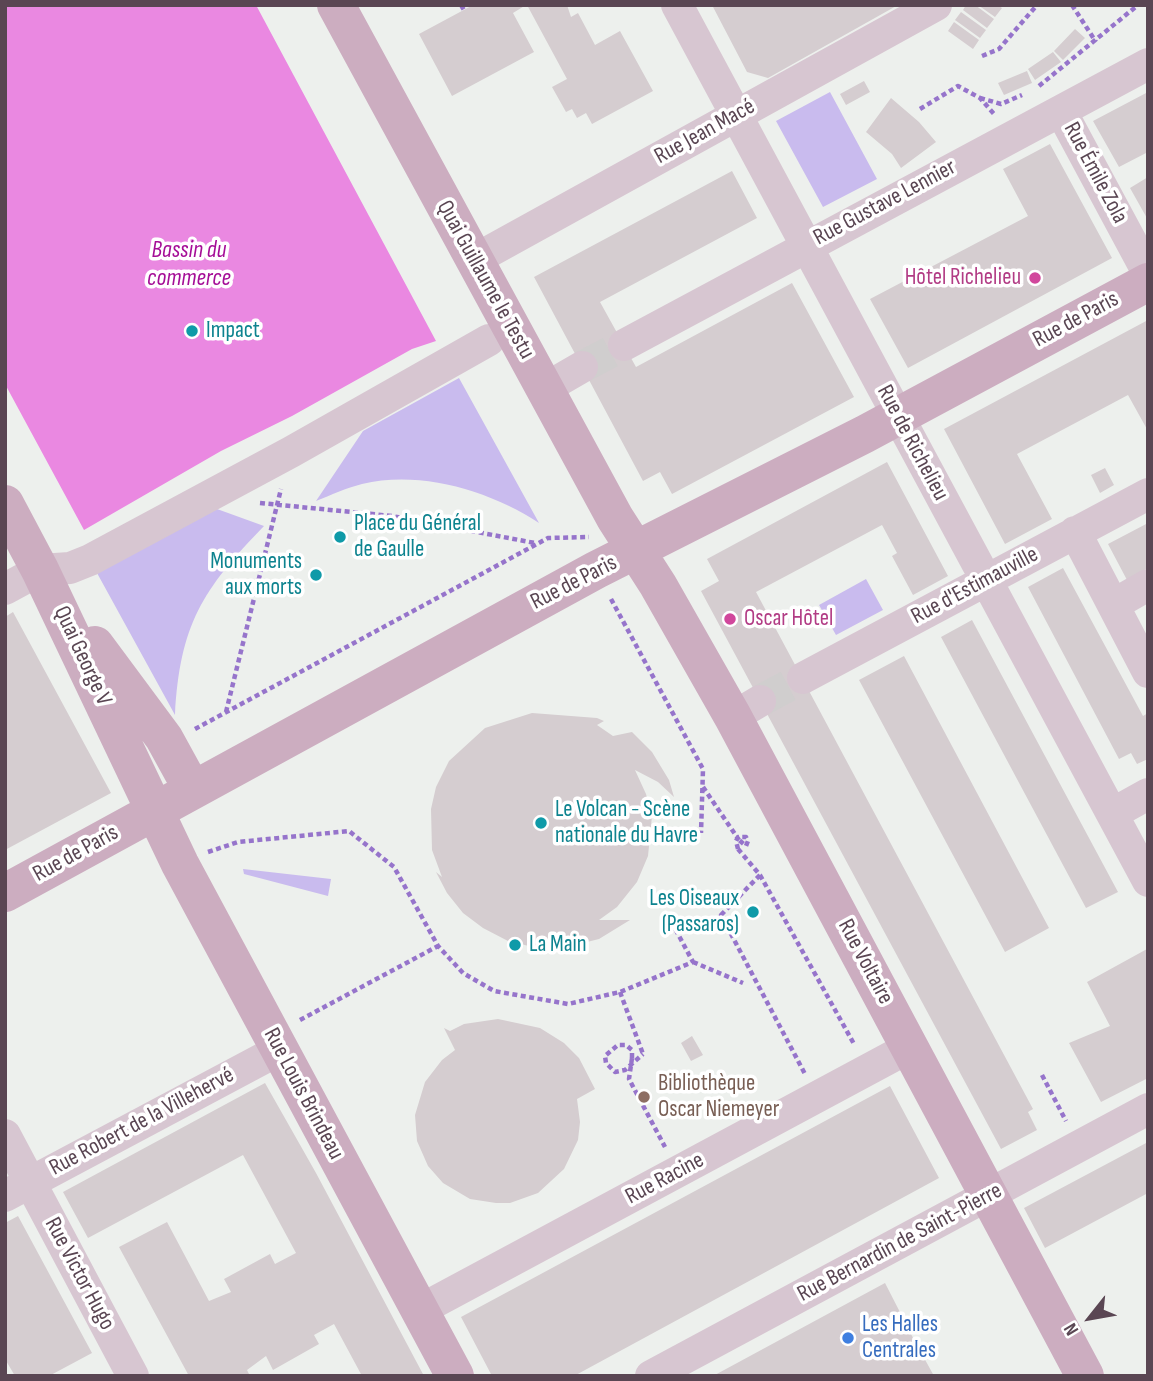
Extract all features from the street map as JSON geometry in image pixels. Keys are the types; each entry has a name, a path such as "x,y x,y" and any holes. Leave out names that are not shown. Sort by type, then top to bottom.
{"main road":[{"name":"Quai Guillaume le Testu","path":"336,5 544,389 637,552"},
{"name":"Rue de Paris","path":"5,893 192,789 591,553 637,552 1148,282"},
{"name":"Quai George V","path":"5,504 40,570 154,811"},
{"name":"Rue Voltaire","path":"637,552 747,709 910,1047 1085,1376"},
{"path":"40,570 170,747 192,789"},
{"name":"Rue Louis Brindeau","path":"154,811 279,1050 456,1376"}],"street":[{"name":"Rue de Richelieu","path":"677,5 1148,881"},
{"name":"Rue Jean Macé","path":"474,260 936,5"},
{"name":"Rue Gustave Lennier","path":"624,345 806,245 1148,64"},
{"name":"Rue Émile Zola","path":"1061,111 1148,273"},
{"path":"5,589 40,570 70,568 90,561 489,340"},
{"path":"544,389 582,368"},
{"name":"Rue d'Estimauville","path":"803,678 1148,494"},
{"path":"1075,533 1148,672"},
{"path":"1113,605 1148,585"},
{"path":"1112,814 1148,794"},
{"name":"Rue Racine","path":"420,1310 910,1047"},
{"name":"Rue Robert de la Villehervé","path":"18,1189 279,1050"},
{"name":"Rue Bernardin de Saint-Pierre","path":"651,1376 1148,1109"},
{"name":"Rue Victor Hugo","path":"5,1135 18,1189 133,1376"}],"path":[{"path":"982,56 999,49 1037,5"},
{"path":"1072,5 1096,42"},
{"path":"920,109 958,86 1001,104 1034,90 1138,5"},
{"path":"980,97 996,116 1007,139"},
{"path":"226,713 291,452"},
{"path":"253,503 277,502 392,516 537,543"},
{"path":"170,747 182,736 548,538 591,553 703,769 701,833"},
{"path":"702,786 734,831 735,833 739,840 740,843 742,846 746,846 746,837 738,837 736,841 738,849 760,875 868,1069"},
{"path":"204,853 238,842 349,831 394,867 438,946 463,973 494,991 568,1004 620,992 693,962"},
{"path":"760,875 721,915 817,1096"},
{"path":"671,921 693,962 743,983"},
{"path":"309,1015 438,946"},
{"path":"620,992 643,1054 634,1062 625,1070 615,1072 606,1063 605,1056 618,1045 626,1045 632,1058 631,1068 629,1079 678,1173"},
{"path":"1042,1075 1054,1098"}],"shaded area":[{"path":"830,92 877,179 823,207 776,121"},
{"path":"459,378 539,523 499,501 454,486 431,482 385,480 362,484 316,501 363,431"},
{"path":"217,509 264,526 225,570 198,611 182,656 175,715 97,573"},
{"path":"866,579 883,610 836,635 819,605"},
{"path":"243,869 331,879 328,896 244,874"}],"water":[{"name":"Bassin du commerce","path":"5,5 256,5 436,341 412,349 292,416 221,451 84,530 5,384"}],"building":[{"path":"473,5 526,5 513,13 534,52 452,96 419,34"},
{"path":"527,5 567,5 571,17 578,13 595,45 620,31 653,91 592,124 586,113 577,118 572,109 566,112 552,87 567,79"},
{"path":"712,5 898,5 768,78 747,72"},
{"path":"966,5 975,5 994,19 987,28 963,10"},
{"path":"978,5 997,5 1002,8 995,17"},
{"path":"961,12 986,30 980,38 955,20"},
{"path":"954,22 979,40 973,49 948,31"},
{"path":"1075,29 1085,38 1063,60 1054,51"},
{"path":"1053,52 1061,62 1035,80 1028,69"},
{"path":"1027,71 1032,83 1004,95 998,83"},
{"path":"864,81 870,92 846,105 840,94"},
{"path":"1148,92 1148,152 1119,167 1093,121"},
{"path":"891,98 919,122 936,142 901,168 892,154 866,132"},
{"path":"1050,144 1112,258 908,368 870,299 1028,216 1003,169"},
{"path":"732,171 757,218 600,302 636,367 792,283 854,397 672,494 660,472 643,481 534,277"},
{"path":"1148,177 1148,220 1130,188"},
{"path":"1148,320 1148,431 1128,395 1017,454 1052,519 1005,544 944,429"},
{"path":"887,462 948,576 913,595 892,556 897,553 882,525 756,592 1033,1109 1028,1112 1037,1130 1001,1149 701,591 719,581 707,559"},
{"path":"1105,468 1114,485 1100,493 1091,475"},
{"path":"1148,523 1148,568 1127,580 1108,544"},
{"path":"1063,568 1143,716 1148,713 1148,759 1137,764 1131,753 1119,759 1028,587"},
{"path":"13,612 111,793 5,850 5,617"},
{"path":"972,620 1118,892 1086,908 941,637"},
{"path":"904,656 1049,928 1005,952 859,680"},
{"name":"Le Volcan - Scène nationale du Havre","path":"532,713 597,718 604,721 597,725 613,736 632,732 652,752 669,780 674,797 658,782 635,770 652,816 648,856 637,882 617,907 599,920 630,920 599,939 571,946 533,947 508,941 483,928 463,913 447,893 436,872 442,877 432,850 431,809 436,787 449,761 485,728"},
{"path":"1147,949 1148,1078 1101,1102 1069,1043 1110,1026 1087,982"},
{"path":"498,1019 540,1028 564,1043 579,1058 595,1089 577,1099 580,1122 578,1140 564,1169 538,1193 510,1203 470,1199 443,1183 428,1166 417,1141 415,1115 425,1082 442,1060 455,1050 444,1028 450,1031 464,1024"},
{"path":"692,1036 703,1055 691,1061 681,1043"},
{"path":"265,1083 424,1376 362,1376 334,1324 314,1335 319,1344 273,1370 266,1356 247,1370 250,1376 189,1376 119,1247 167,1222 209,1301 231,1292 224,1279 270,1254 275,1264 296,1253 243,1155 88,1238 63,1192"},
{"path":"890,1086 939,1178 574,1376 492,1376 461,1317"},
{"path":"1148,1142 1148,1193 1045,1248 1024,1208"},
{"path":"18,1216 92,1353 49,1376 15,1376 5,1359 5,1223"},
{"name":"Les Halles Centrales","path":"885,1283 904,1320 895,1324 898,1329 906,1325 934,1376 713,1376"}],"tunnel":[{"path":"582,367 624,345"},
{"path":"760,701 803,678"}],"place":[{"name":"Hôtel Richelieu","path":"1035,278"},
{"name":"Impact","path":"192,331"},
{"name":"Place du Général de Gaulle","path":"340,537"},
{"name":"Monuments aux morts","path":"316,575"},
{"name":"Oscar Hôtel","path":"730,619"},
{"name":"Le Volcan - Scène nationale du Havre","path":"541,823"},
{"name":"Les Oiseaux (Passaros)","path":"753,912"},
{"name":"La Main","path":"515,945"},
{"name":"Bibliothèque Oscar Niemeyer","path":"644,1097"},
{"name":"Les Halles Centrales","path":"848,1338"}]}
